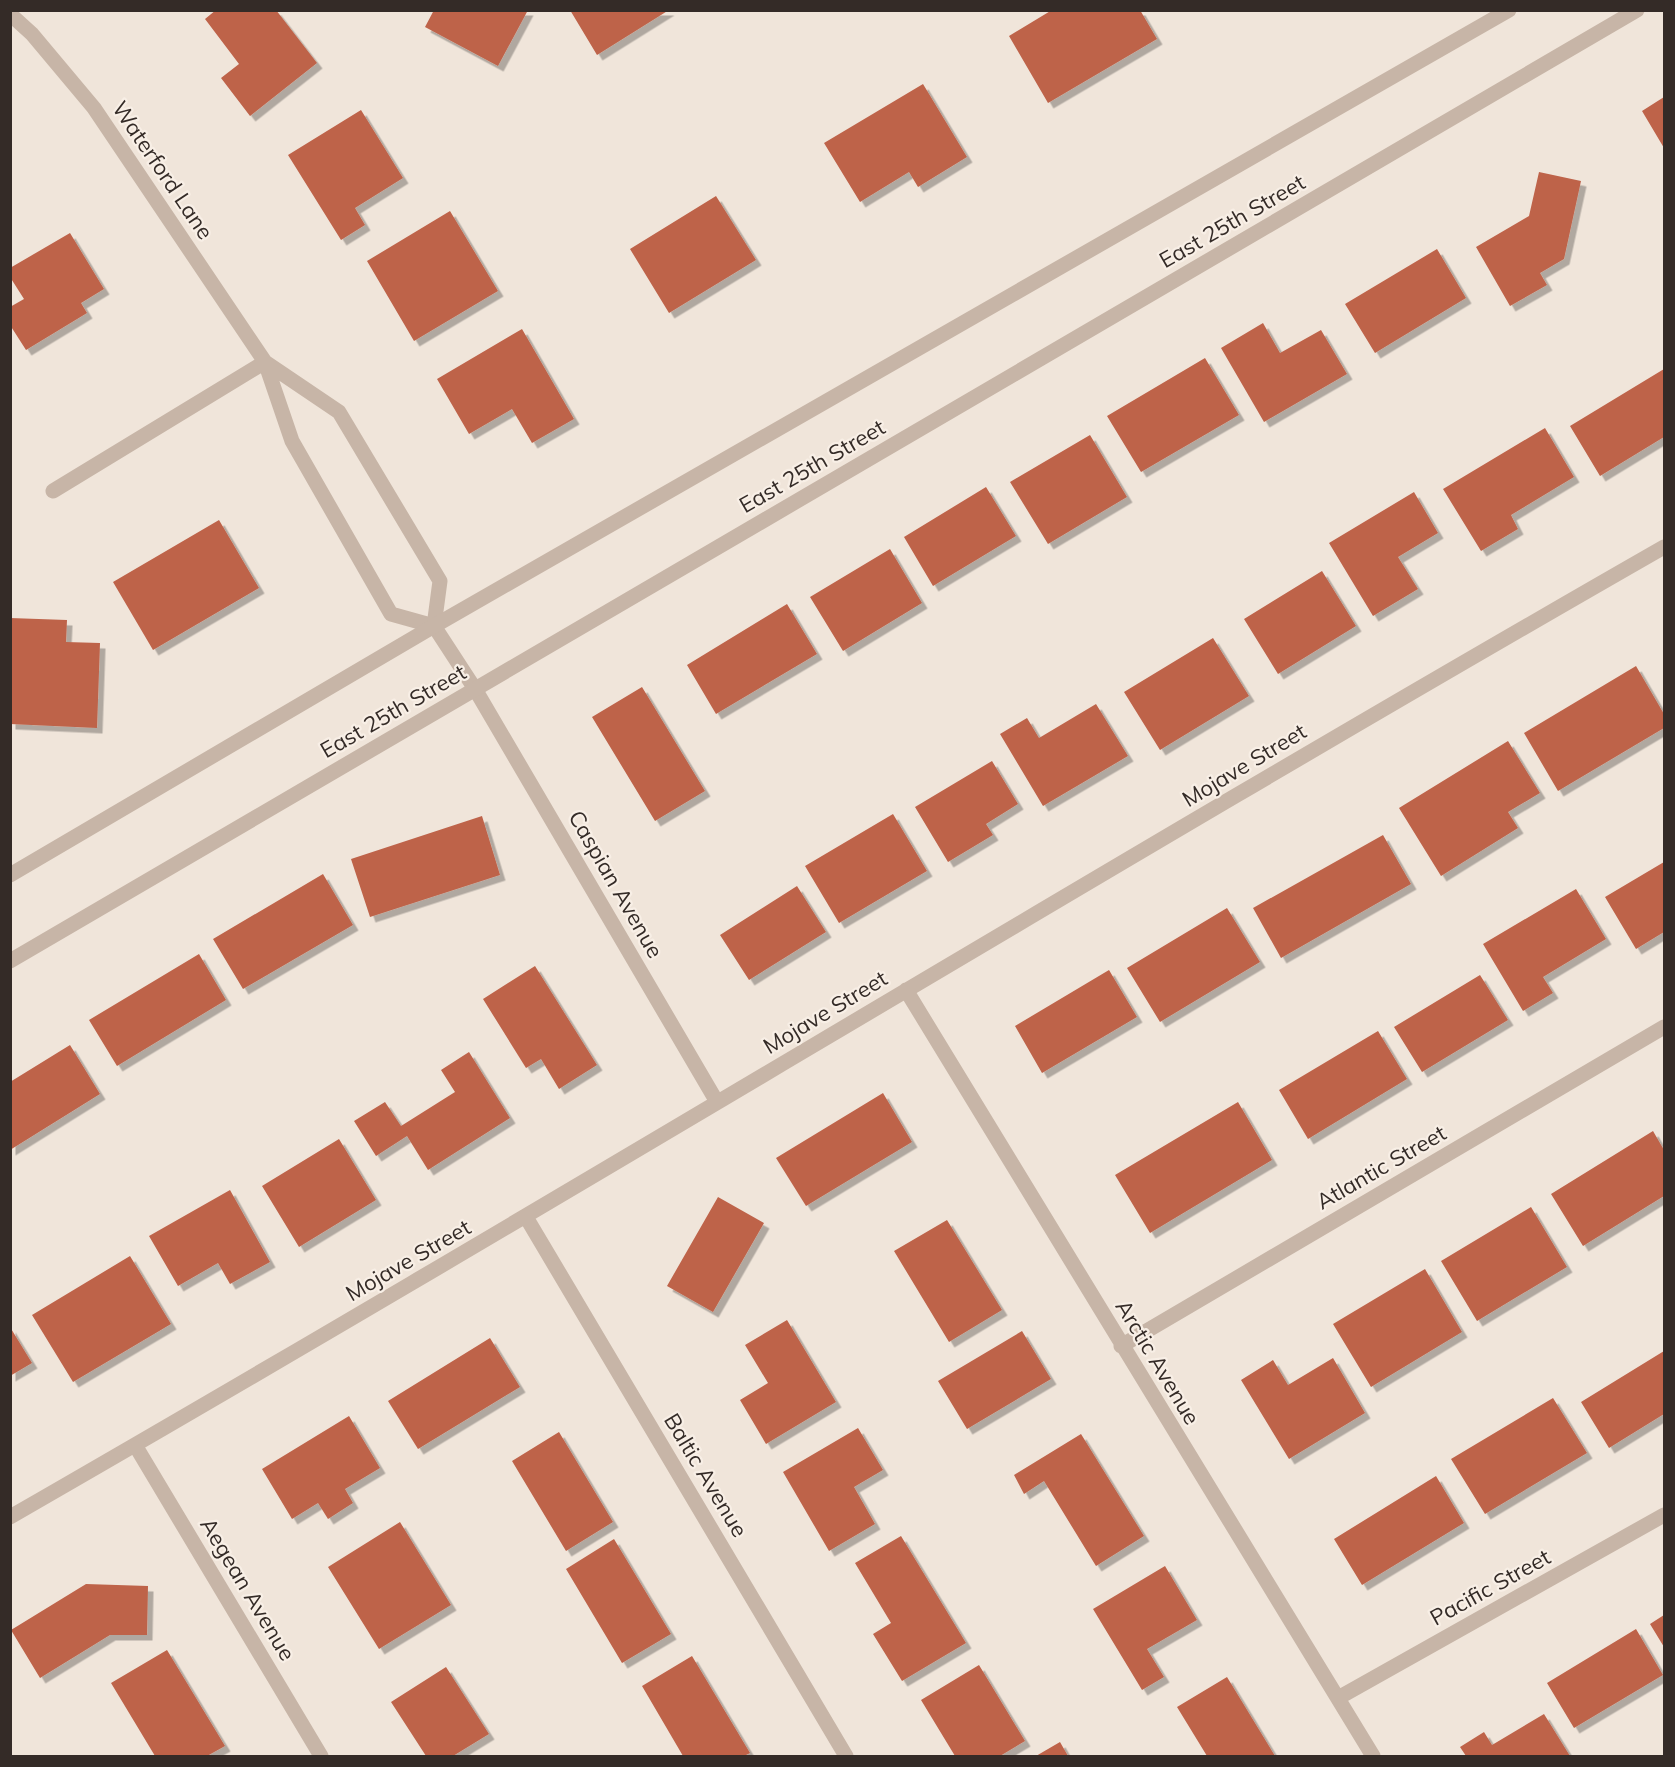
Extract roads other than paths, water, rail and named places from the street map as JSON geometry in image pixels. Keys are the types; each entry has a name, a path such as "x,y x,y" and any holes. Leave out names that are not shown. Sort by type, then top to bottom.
{"street":[{"name":"East 25th Street","path":"10,874 434,627 1509,10"},
{"name":"East 25th Street","path":"10,961 1637,10"},
{"name":"Waterford Lane","path":"10,14 32,34 94,108 265,362 292,441 391,614 434,627 440,581 339,412 265,362"},
{"path":"53,491 265,362"},
{"name":"Mojave Street","path":"10,1517 526,1217 1441,675 1665,547"},
{"path":"434,627 475,689"},
{"name":"Caspian Avenue","path":"475,689 717,1102"},
{"name":"Arctic Avenue","path":"906,990 1373,1756"},
{"name":"Atlantic Street","path":"1121,1346 1665,1027"},
{"name":"Baltic Avenue","path":"526,1217 846,1756"},
{"name":"Aegean Avenue","path":"135,1445 321,1756"},
{"name":"Pacific Street","path":"1338,1698 1665,1515"}]}
